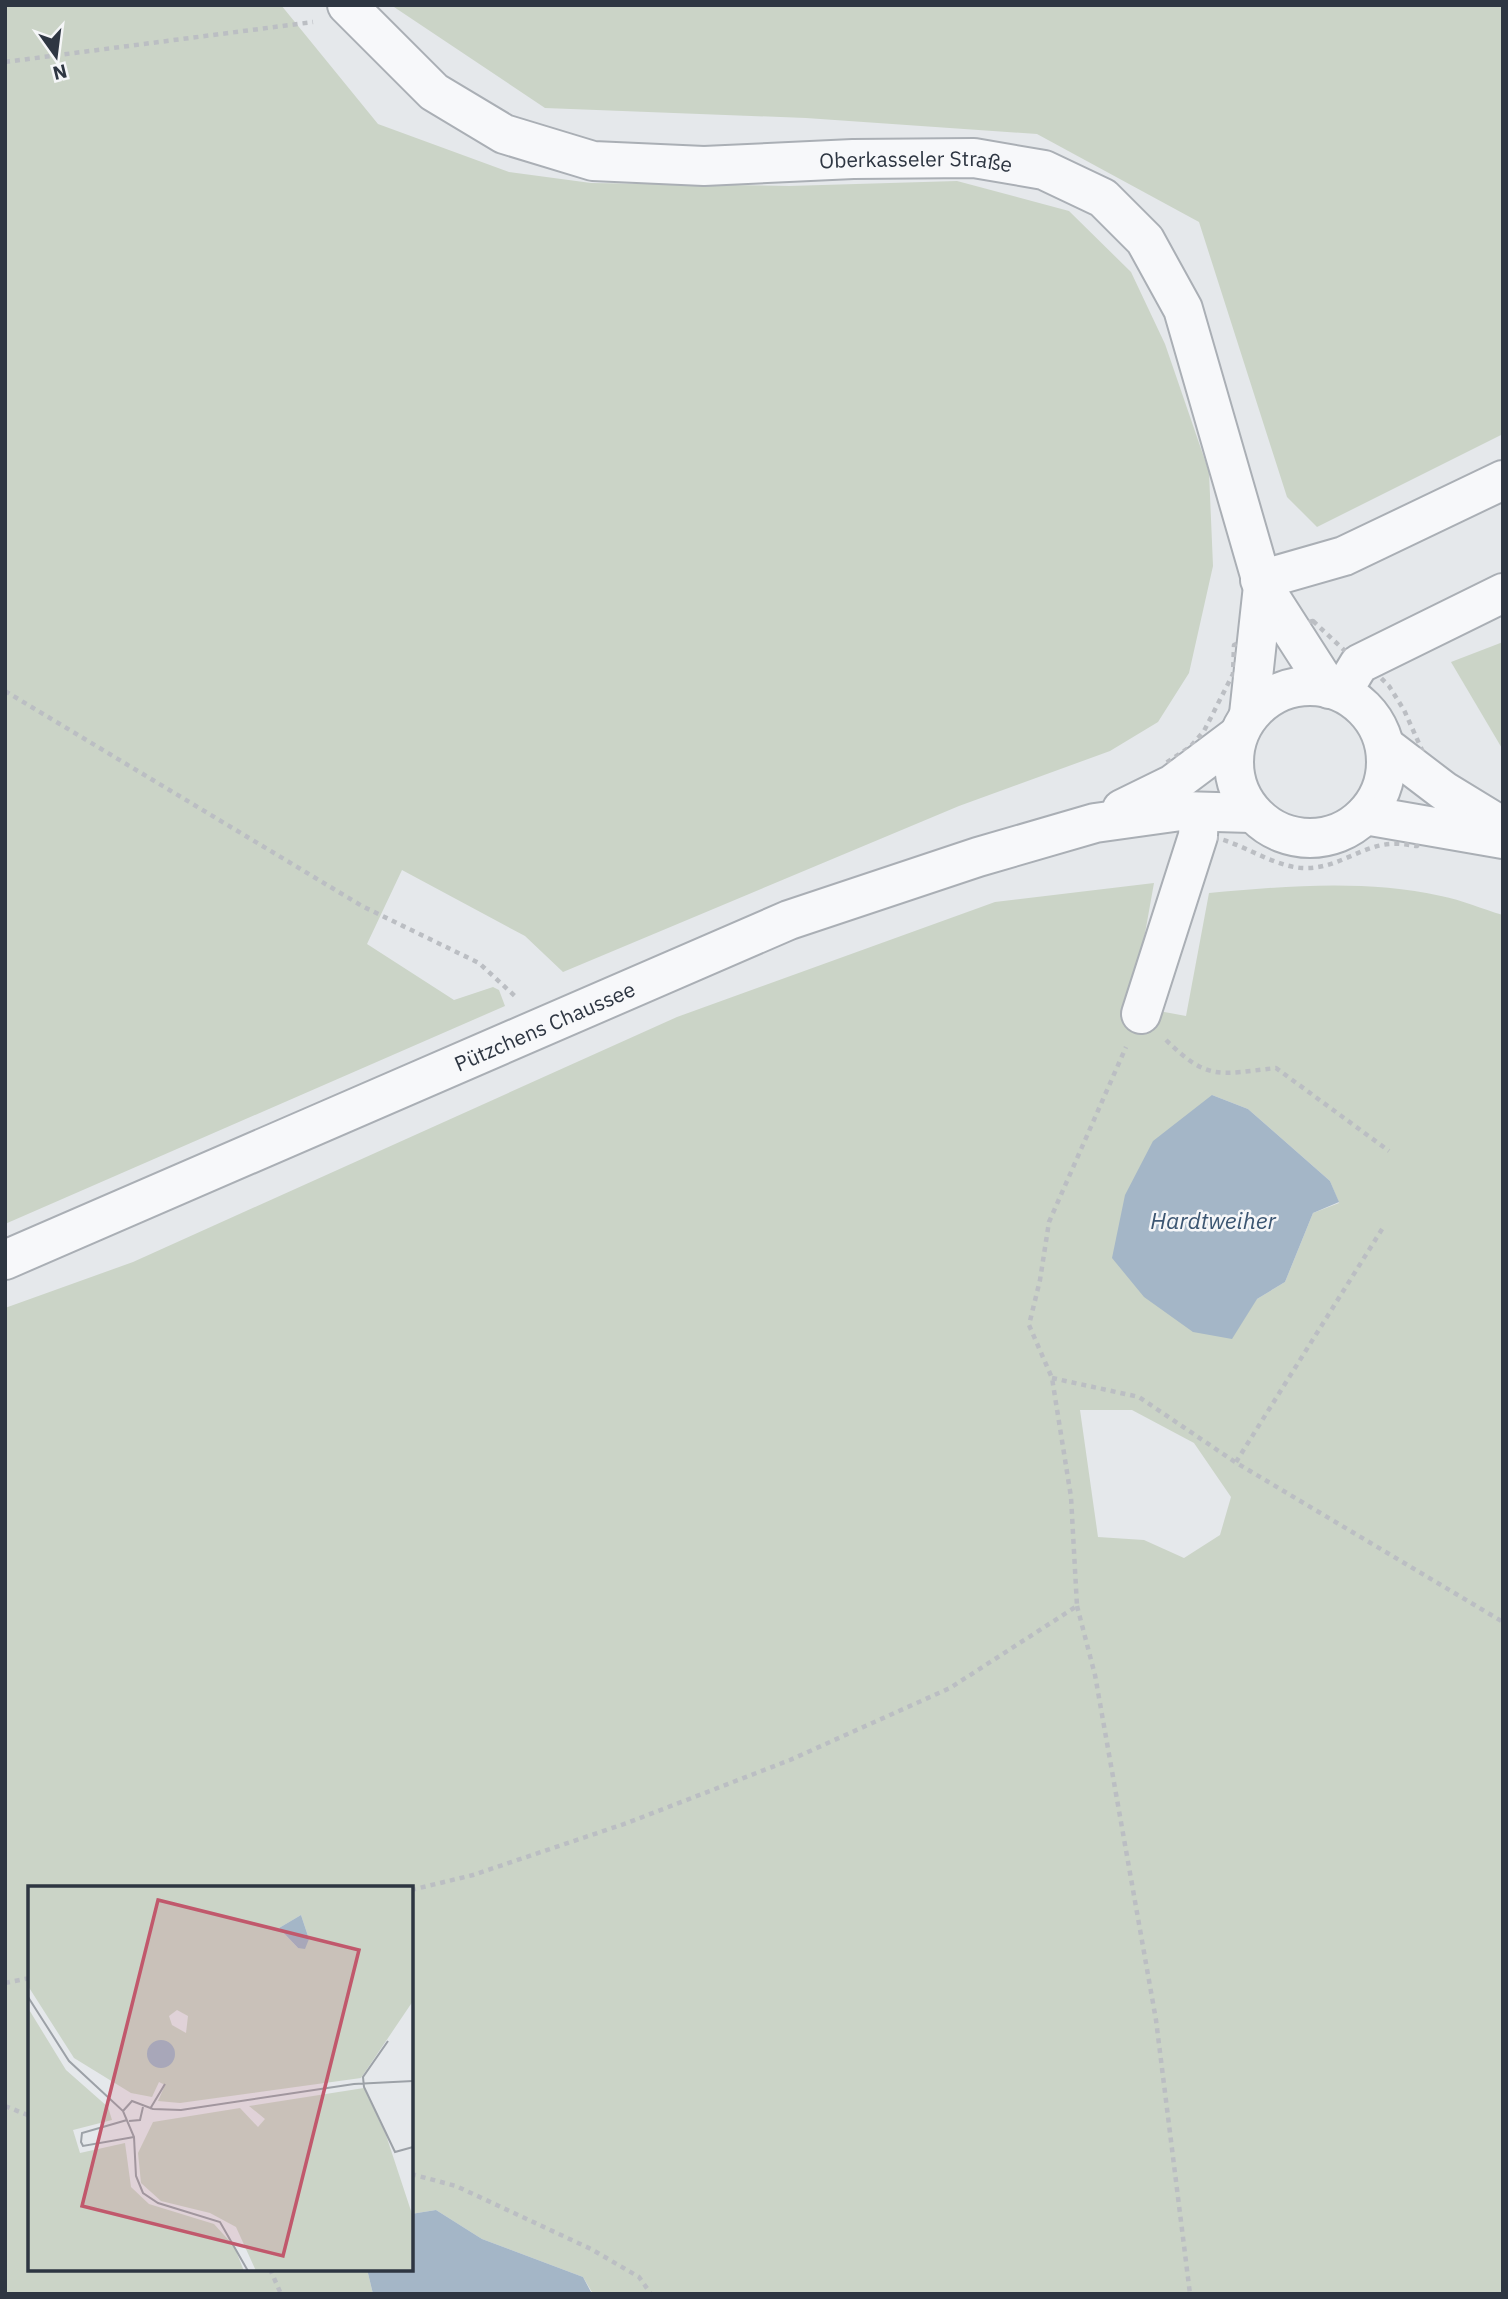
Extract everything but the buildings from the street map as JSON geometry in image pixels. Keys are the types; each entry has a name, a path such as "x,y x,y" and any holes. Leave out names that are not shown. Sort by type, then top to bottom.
{"street":[{"name":"Oberkasseler Straße","path":"352,11 434,92 504,134 593,161 704,166 853,159 974,158 1044,170 1102,198 1145,240 1183,309 1261,583 1336,690"},
{"path":"1261,583 1344,556 1503,480"},
{"name":"Oberkasseler Straße","path":"1243,725 1261,583"},
{"path":"1336,690 1359,664 1503,593"},
{"path":"1316,686 1336,690 1362,705 1377,724 1385,746 1386,770 1380,793 1365,815 1343,832 1317,839 1289,836 1265,825 1251,813 1236,785 1232,760 1243,725 1268,698 1290,688 1316,686"},
{"name":"Pützchens Chaussee","path":"5,1260 789,920 978,857 1095,822 1173,784 1243,725"},
{"path":"1385,746 1448,784 1503,827"},
{"name":"Pützchens Chaussee","path":"1095,822 1189,814 1251,813"},
{"path":"1141,1014 1189,814"},
{"path":"1365,815 1503,839"}],"path":[{"path":"5,62 352,11"},
{"path":"5,691 362,906 479,963 527,1007 535,1028"},
{"path":"1189,814 1223,839 1268,861 1303,868 1333,865 1388,843 1417,846 1448,784"},
{"path":"1190,2294 1156,2020 1096,1675 1077,1606 1072,1497 1052,1378 1028,1325 1040,1280 1049,1222 1141,1014 1192,1065 1220,1074 1276,1068 1389,1152"},
{"path":"1236,1462 1384,1226"},
{"path":"1052,1378 1139,1397 1236,1462 1503,1622"},
{"path":"413,1889 499,1867 627,1823 790,1760 950,1688 1077,1606"},
{"path":"5,1983 28,1978"},
{"path":"5,2106 28,2115"},
{"path":"413,2175 456,2186 591,2249 639,2277 651,2294"},
{"path":"271,2271 281,2294"}],"shaded area":[{"path":"5,5 281,5 378,124 509,172 591,183 789,186 957,181 1069,211 1131,272 1165,344 1209,472 1213,566 1189,673 1158,722 1110,751 959,806 563,972 525,936 402,870 367,944 454,1000 493,987 499,990 505,1006 5,1224"},
{"path":"391,5 1503,5 1503,434 1317,527 1287,497 1199,222 1037,134 806,118 545,108"},
{"path":"1503,642 1503,750 1451,662"},
{"path":"1154,883 1132,1006 1186,1016 1209,893 1296,886 1383,887 1449,898 1503,915 1503,2294 593,2294 583,2277 482,2239 436,2210 413,2214 413,1886 28,1886 28,2271 367,2271 373,2294 5,2294 5,1308 133,1262 677,1017 995,902","holes":["1212,1095 1248,1109 1330,1181 1339,1203 1313,1213 1285,1282 1257,1299","1080,1410 1132,1410 1194,1443 1231,1497 1220,1535 1184,1558 1144,1540 1098,1537"]}],"water":[{"name":"Hardtweiher","path":"1212,1095 1248,1109 1330,1181 1339,1202 1313,1213 1285,1282 1257,1299 1232,1339 1193,1332 1144,1297 1112,1258 1125,1195 1153,1141"},
{"path":"436,2210 482,2239 583,2277 592,2294 373,2294 367,2271 413,2271 413,2214"}]}
